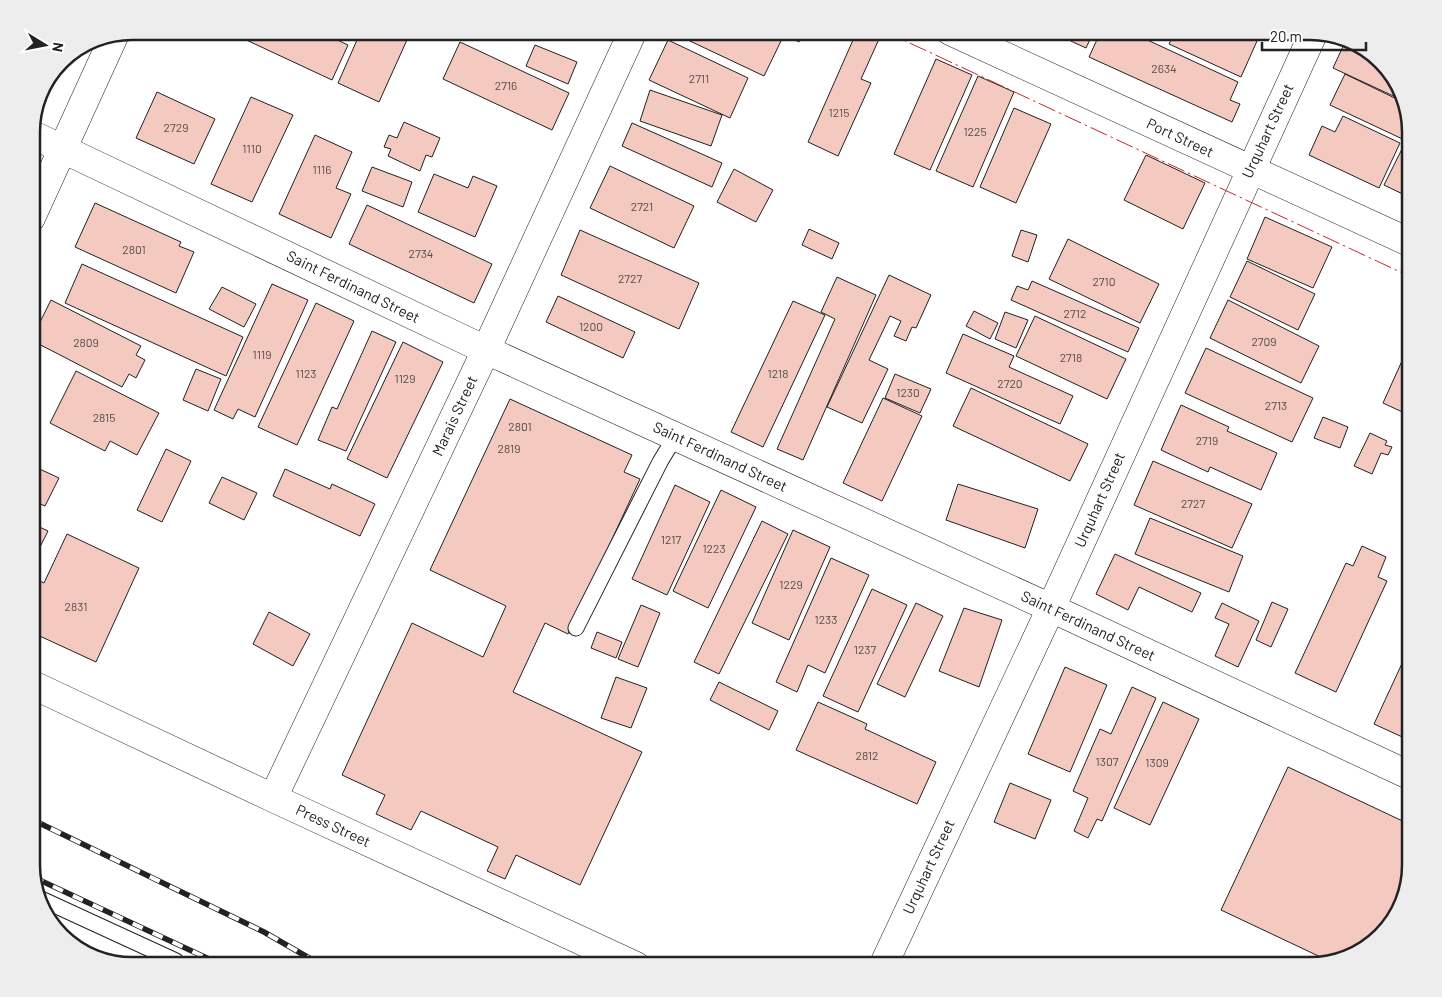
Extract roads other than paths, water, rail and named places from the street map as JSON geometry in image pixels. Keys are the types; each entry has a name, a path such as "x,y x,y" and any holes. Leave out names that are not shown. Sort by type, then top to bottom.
{"street":[{"name":"Marais Street","path":"273,798 486,350 629,40"},
{"name":"Port Street","path":"969,40 1402,240"},
{"name":"Urquhart Street","path":"886,957 1051,608 1310,40"},
{"path":"40,200 111,43"},
{"name":"Saint Ferdinand Street","path":"40,138 486,350 1051,608 1402,772"},
{"name":"Press Street","path":"40,688 617,957"}],"lane":[{"path":"576,628 660,462 675,437"},
{"path":"48,902 167,957"}],"railway":[{"path":"40,823 264,932 307,957"},
{"path":"42,881 205,957"}]}
